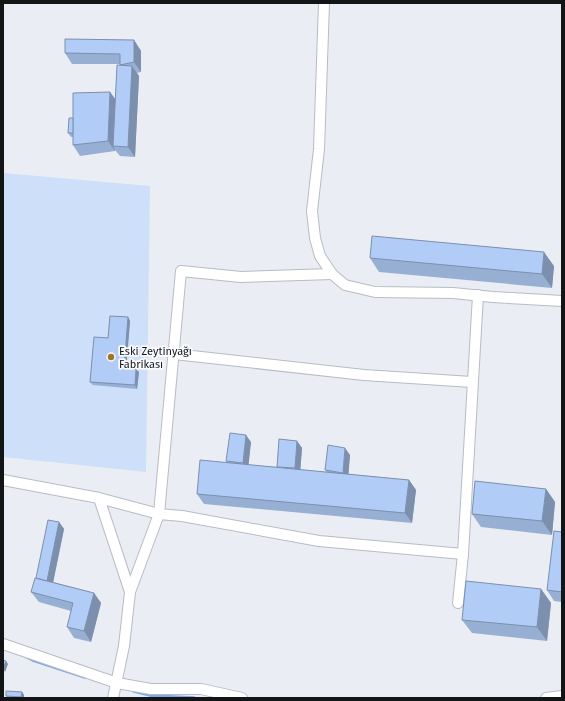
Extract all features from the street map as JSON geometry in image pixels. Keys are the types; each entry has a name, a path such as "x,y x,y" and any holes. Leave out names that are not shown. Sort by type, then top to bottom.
{"street":[{"path":"324,3 319,150 312,211 320,256 332,274 345,285 375,292 453,292 562,301"},
{"path":"113,698 124,646 130,592 160,514 181,271 241,277 332,274"},
{"path":"458,603 463,554 478,295"},
{"path":"174,354 364,375 472,382"},
{"path":"3,480 99,498 160,514 182,516 319,541 463,554"},
{"path":"99,498 130,592"},
{"path":"3,644 117,683 151,689 201,689 242,698"},
{"path":"546,698 562,696"}],"shaded area":[{"path":"3,173 150,186 146,472 3,457"}],"building":[{"path":"65,39 134,40 134,62 120,65 120,54 65,53"},
{"path":"117,65 132,66 128,147 113,146"},
{"path":"110,92 108,141 73,145 73,93"},
{"path":"69,118 73,118 73,133 68,133"},
{"path":"372,236 544,252 542,274 370,258"},
{"name":"Eski Zeytinyağı Fabrikası","path":"110,316 128,317 124,368 136,369 135,385 90,382 94,337 108,338"},
{"path":"230,433 246,435 243,463 226,461"},
{"path":"279,439 297,441 295,468 277,467"},
{"path":"328,445 345,448 343,473 325,470"},
{"path":"200,460 409,480 405,513 197,494"},
{"path":"475,481 546,489 542,521 472,514"},
{"path":"48,520 59,522 47,581 36,578"},
{"path":"554,531 562,532 562,592 547,590"},
{"path":"35,578 94,593 84,631 67,627 73,603 31,592"},
{"path":"466,581 541,589 537,627 462,620"},
{"path":"3,660 6,661 3,668"},
{"path":"6,691 22,692 21,697 6,696"}],"waterway":[{"path":"25,656 85,677"},
{"path":"134,691 154,696 194,698"}],"place":[{"name":"Eski Zeytinyağı Fabrikası","path":"111,357"}]}
